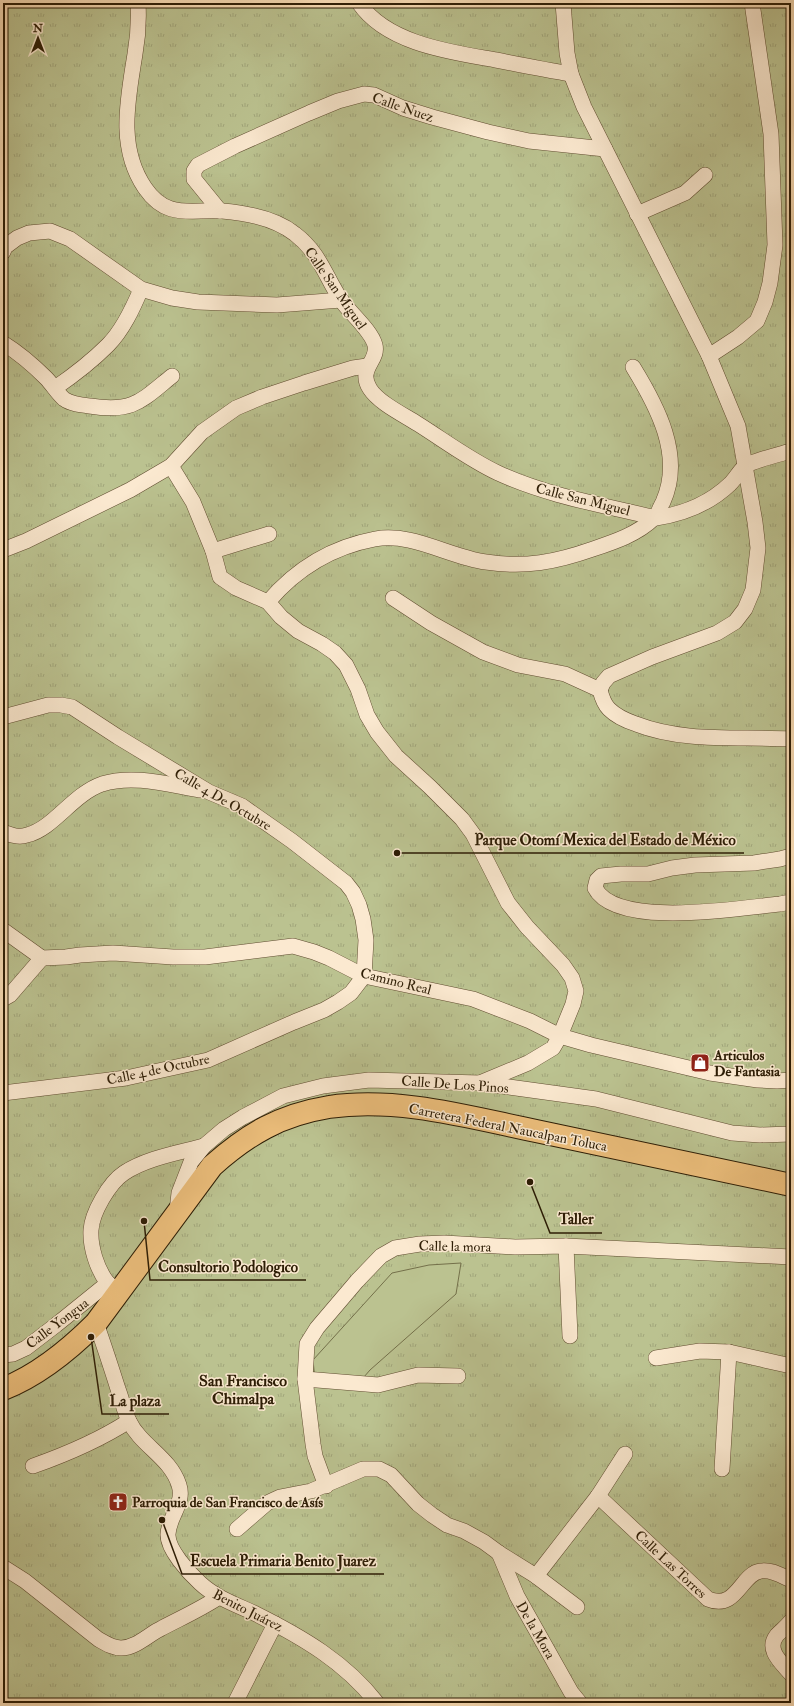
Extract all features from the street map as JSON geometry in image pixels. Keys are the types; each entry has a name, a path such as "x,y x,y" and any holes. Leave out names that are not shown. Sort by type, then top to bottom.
{"main road":[{"name":"Carretera Federal Naucalpan Toluca","path":"3,1389 36,1372 77,1342 96,1323 114,1287 212,1166 232,1148 255,1132 289,1116 329,1107 353,1105 418,1107 791,1185"}],"street":[{"name":"Calle San Miguel","path":"138,3 136,52 129,89 126,120 128,147 133,165 144,187 158,203 173,210 198,212 220,211 254,215 281,225 295,234 311,249 327,273 341,300 371,336 375,345 375,355 367,366 366,380 370,389 378,398 478,463 500,474 546,492 656,518 671,516 693,508 712,498 730,484 745,466"},
{"path":"359,3 384,27 411,40 439,50 571,74"},
{"path":"563,3 567,54 571,74 584,108 709,356 738,426 755,522 758,548 753,590 745,610 735,622 717,633 652,657 609,676 603,683 600,690 604,702 610,710 627,721 654,731 696,737 791,739"},
{"path":"709,356 738,337 757,321 765,302 770,283 775,245 771,134 752,3"},
{"name":"Calle Nuez","path":"220,211 194,179 194,171 198,165 235,146 309,113 338,101 364,94 374,94 403,108 488,132 529,141 605,149"},
{"path":"637,214 685,193 705,175"},
{"path":"3,252 6,247 17,238 29,233 50,232 70,238 141,289 172,298 198,302 277,305 341,300"},
{"path":"55,388 76,374 109,344 126,320 141,289"},
{"path":"3,343 23,356 64,399 71,403 96,407 116,408 134,405 172,376"},
{"path":"3,550 26,541 130,490 171,466 202,432 236,408 262,397 326,376 353,368 367,366"},
{"path":"268,602 281,587 310,564 328,554 375,539 391,537 408,540 449,554 486,562 523,566 570,556 604,546 637,532 656,518 667,492 670,453 666,433 660,417 646,388 633,367"},
{"path":"745,466 791,451"},
{"path":"171,466 193,502 213,551 220,577 236,588 268,602 298,631 335,653 346,665 358,689 366,715 377,732 396,756 462,819 473,834 508,903 572,978 576,990 573,1004 560,1036 553,1048 542,1056 480,1083"},
{"path":"213,551 269,534"},
{"path":"393,598 431,623 483,652 518,665 565,674 600,690"},
{"name":"Calle 4 De Octubre","path":"3,717 48,705 61,704 72,707 118,737 209,792 242,806 266,822 346,883 353,892 363,919 366,940 364,976"},
{"path":"3,832 14,836 26,836 38,831 81,794 103,784 129,780 155,782 209,792"},
{"path":"791,856 780,860 754,863 695,864 648,874 601,876 597,880 595,888 598,894 624,908 658,913 791,902"},
{"path":"3,930 42,958 10,995 3,999"},
{"name":"Camino Real","path":"42,958 66,957 80,954 113,953 166,957 205,957 293,946 330,958 364,976 473,999 530,1021 560,1036 710,1073 758,1080 791,1080"},
{"name":"Calle 4 de Octubre","path":"3,1093 126,1078 208,1060 324,1010 350,992 364,976"},
{"name":"Calle De Los Pinos","path":"176,1212 179,1193 186,1171 191,1162 204,1146 243,1117 284,1096 323,1086 369,1080 480,1083 596,1099 732,1133 760,1135 791,1134"},
{"path":"114,1287 98,1264 91,1239 91,1228 102,1197 124,1173 160,1158 204,1146"},
{"name":"Calle la mora","path":"326,1486 315,1456 305,1380 307,1344 317,1328 381,1256 395,1248 420,1244 444,1243 515,1247 566,1246 791,1257"},
{"path":"566,1246 570,1336"},
{"name":"Calle Yongua","path":"3,1355 13,1354 26,1348 114,1287"},
{"name":"Benito Juárez","path":"96,1323 129,1421 140,1436 165,1460 175,1475 179,1486 181,1495 179,1505 168,1533 169,1544 176,1554 200,1583 219,1597 274,1624 319,1649 354,1677 376,1703"},
{"path":"656,1358 700,1351 730,1352 791,1366"},
{"path":"722,1469 730,1352"},
{"path":"305,1380 378,1385 418,1375 458,1376"},
{"path":"33,1466 69,1453 98,1440 129,1421"},
{"path":"536,1576 598,1496 625,1454"},
{"path":"237,1528 267,1503 280,1497 311,1491 326,1486 356,1471 371,1468 379,1469 391,1475 418,1504 432,1515 447,1525 464,1531 484,1542 536,1576 577,1607"},
{"name":"Calle Las Torres","path":"598,1496 708,1599 715,1602 723,1602 755,1573 761,1571 768,1571 791,1580"},
{"name":"De la Mora","path":"499,1553 517,1596 527,1615 571,1692 580,1703"},
{"path":"3,1567 25,1581 98,1638 110,1646 120,1648 143,1640 160,1629 207,1605 219,1597"},
{"path":"791,1621 777,1635 773,1647 774,1654 791,1674"},
{"path":"235,1703 274,1624"}],"green space":[{"path":"3,3 791,3 791,1703 3,1703"},
{"path":"461,1263 456,1294 370,1370 357,1385 315,1380 313,1360 392,1273 429,1265"}],"place":[{"name":"Parque Otomí Mexica del Estado de México","path":"397,853"},
{"name":"Articulos De Fantasia","path":"700,1063"},
{"name":"Taller","path":"530,1182"},
{"name":"Consultorio Podologico","path":"144,1221"},
{"name":"La plaza","path":"91,1337"},
{"name":"Parroquia de San Francisco de Asís","path":"118,1502"},
{"name":"Escuela Primaria Benito Juarez","path":"162,1520"}],"district":[{"name":"San Francisco Chimalpa","path":"243,1389"}]}
